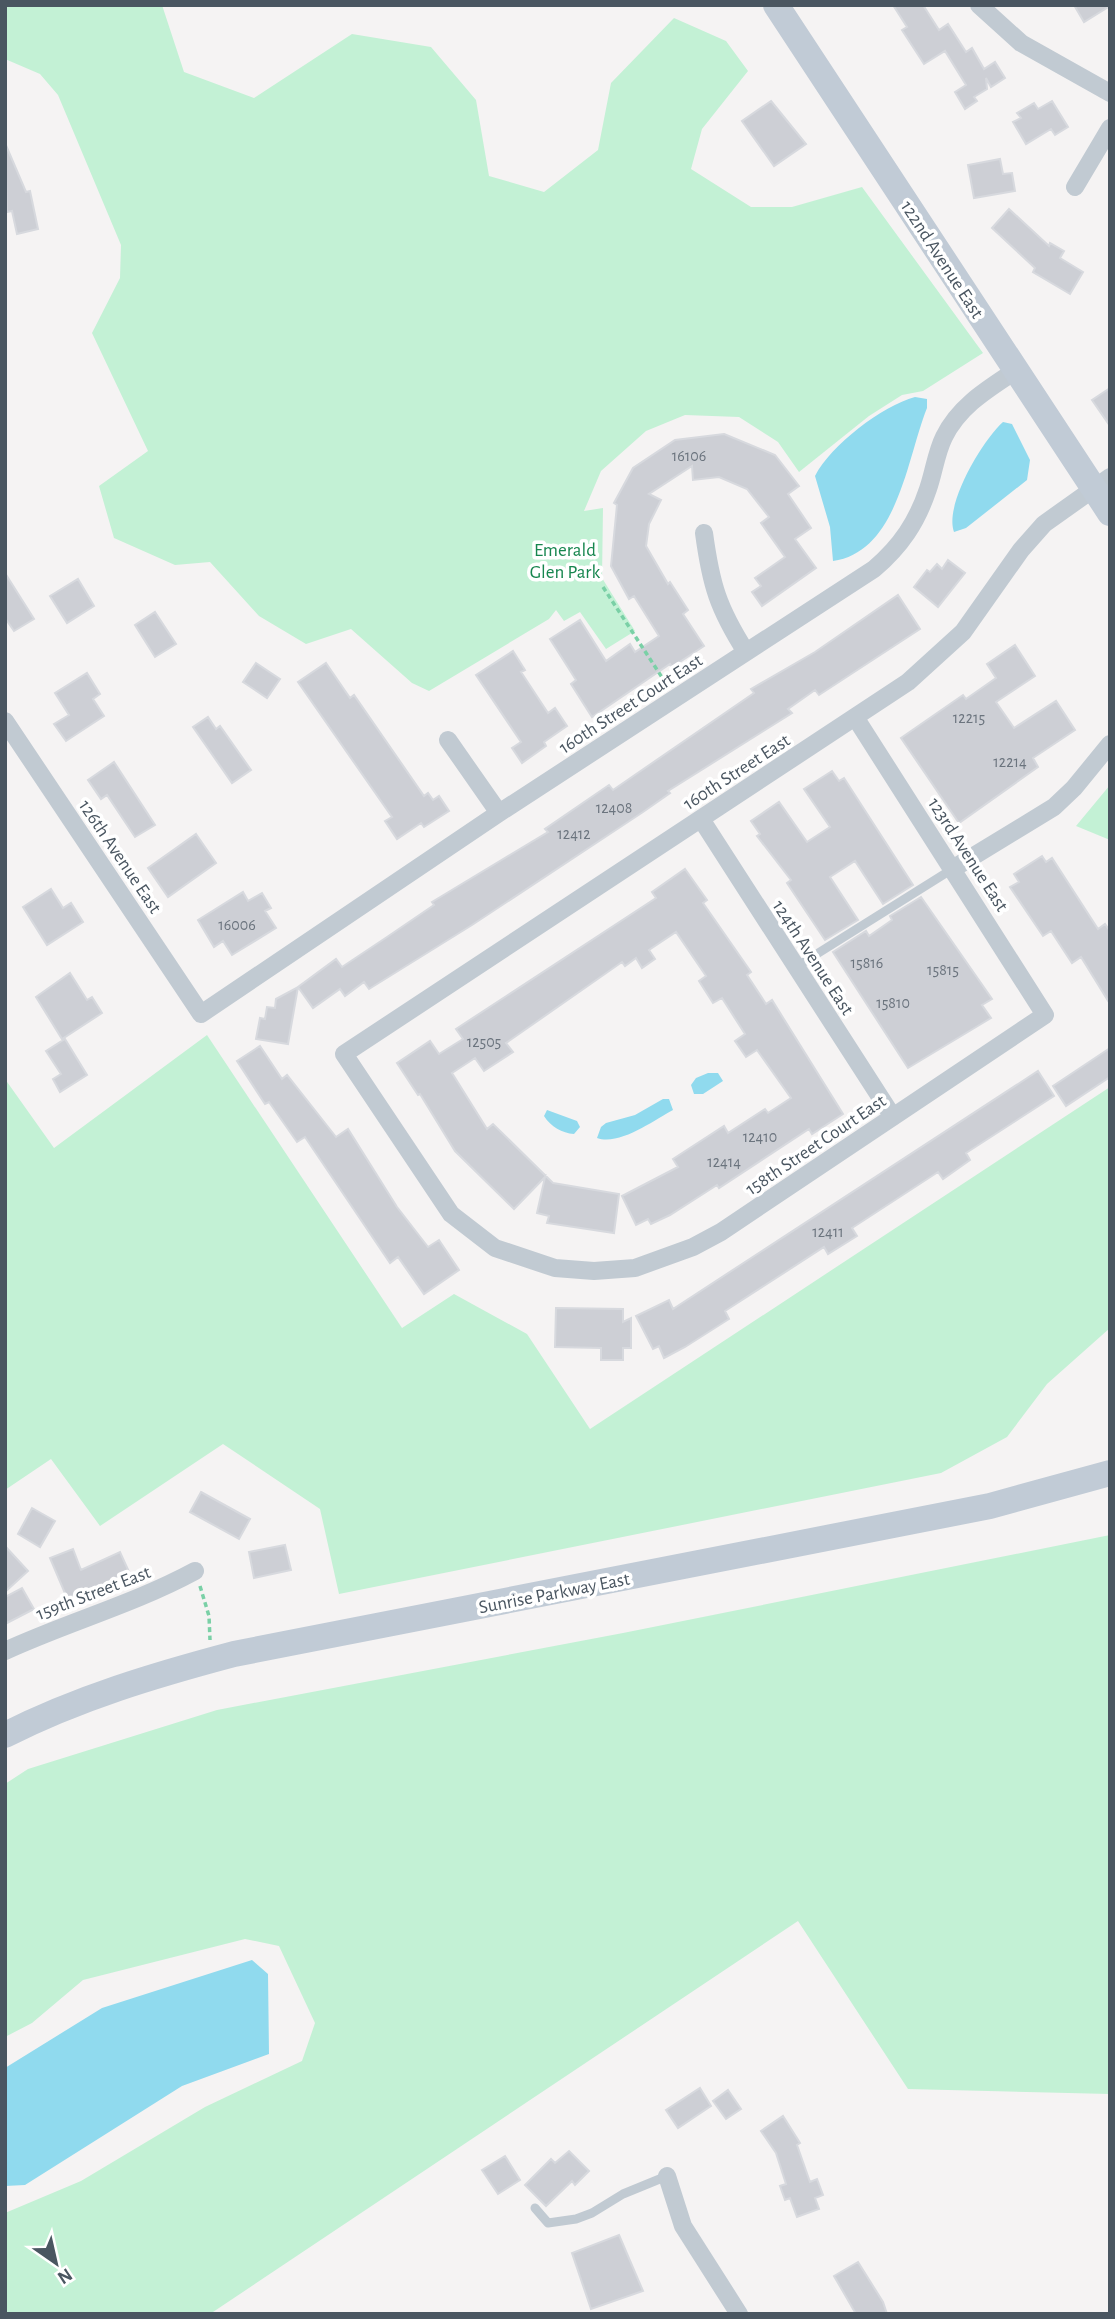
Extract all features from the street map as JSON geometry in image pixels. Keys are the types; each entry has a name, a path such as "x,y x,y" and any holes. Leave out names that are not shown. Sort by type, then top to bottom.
{"street":[{"name":"122nd Avenue East","path":"776,5 1015,371 1101,482 1110,513"},
{"path":"979,5 1021,43 1110,93"},
{"path":"1075,187 1110,128"},
{"name":"160th Street Court East","path":"201,1014 499,813 874,569 892,554 907,535 919,512 944,436 972,400 1015,371"},
{"name":"160th Street East","path":"344,1054 855,717 936,658 963,632 1021,550 1044,524 1101,482"},
{"path":"704,533 711,584 729,626 746,652"},
{"name":"123rd Avenue East","path":"855,717 954,868 1045,1015"},
{"name":"126th Avenue East","path":"5,721 201,1014"},
{"path":"448,740 499,813"},
{"path":"954,868 1054,807 1074,788 1110,744"},
{"name":"124th Avenue East","path":"701,819 893,1117"},
{"name":"158th Street Court East","path":"344,1054 451,1214 495,1248 522,1260 555,1268 594,1271 635,1268 693,1247 720,1232 1045,1015"},
{"name":"Sunrise Parkway East","path":"5,1735 80,1701 124,1685 234,1654 990,1506 1110,1473"},
{"name":"159th Street East","path":"5,1651 44,1633 153,1594 195,1570"},
{"path":"667,2176 682,2226 739,2314"}],"lane":[{"path":"796,967 954,868"},
{"path":"535,2208 548,2223 576,2220 623,2194 667,2176"}],"path":[{"path":"603,587 676,698"},
{"path":"195,1570 209,1616 210,1633"}],"green space":[{"name":"Emerald Glen Park","path":"5,5 162,5 184,72 254,98 352,34 431,47 476,100 489,176 544,192 598,150 611,83 674,18 726,41 748,71 702,129 691,169 751,207 792,207 862,187 983,353 923,391 902,395 869,416 799,472 778,442 739,417 685,415 646,431 601,471 584,511 603,508 602,578 635,631 606,649 580,612 564,621 556,610 549,619 429,691 412,683 351,629 306,644 259,616 210,562 175,565 114,538 99,486 148,451 92,333 120,278 121,245 58,95 40,74 5,59"},
{"path":"1110,785 1110,840 1076,826"},
{"path":"207,1035 402,1328 454,1294 527,1334 590,1429 1110,1087 1110,1328 1047,1384 1007,1437 941,1473 339,1594 320,1509 223,1444 100,1526 51,1459 5,1490 5,1079 54,1148"},
{"path":"1110,1535 1110,2094 908,2089 798,1921 210,2314 5,2314 5,2213 81,2181 205,2107 302,2061 315,2023 279,1946 245,1939 83,1980 32,2023 5,2037 5,1784 28,1769 217,1710 623,1633"}],"water":[{"path":"915,397 927,399 927,408 906,476 886,522 872,540 855,554 833,561 830,527 815,476 833,452 859,428 888,409"},
{"path":"1003,422 1012,424 1030,460 1027,480 966,528 954,532 954,506 967,474 985,443"},
{"path":"708,1073 718,1073 723,1081 703,1094 694,1094 691,1085 696,1078"},
{"path":"663,1099 669,1099 673,1110 626,1135 606,1140 597,1138 601,1127 606,1123 635,1115"},
{"path":"547,1110 577,1121 580,1127 574,1134 557,1129 544,1116"},
{"path":"252,1960 268,1974 269,2054 182,2086 25,2185 5,2186 5,2068 102,2008"}],"building":[{"path":"893,5 923,5 939,30 948,24 966,52 972,48 984,69 995,62 1005,78 991,87 986,78 987,89 974,97 977,101 965,109 955,92 966,85 945,51 924,64 902,30 907,27"},
{"path":"1074,5 1110,5 1110,6 1084,22"},
{"path":"771,101 806,144 774,166 742,121"},
{"path":"1052,101 1068,127 1055,135 1051,129 1026,144 1013,122 1021,118 1017,113 1034,103 1038,109"},
{"path":"5,143 26,192 30,191 38,229 17,234 12,211 7,212"},
{"path":"1000,159 1003,174 1012,173 1015,191 974,198 968,165"},
{"path":"1009,209 1049,246 1050,243 1064,251 1060,258 1083,272 1070,294 1033,272 1035,268 992,228"},
{"path":"1110,388 1110,426 1092,400"},
{"path":"724,434 775,455 799,486 788,494 811,528 795,539 816,568 762,606 752,592 761,586 755,578 785,557 761,523 769,517 747,489 719,477 693,480 692,466 649,494 661,500 649,524 646,546 668,584 670,582 688,610 683,614 704,646 672,667 670,664 592,717 571,684 576,680 550,639 580,620 606,661 630,644 635,652 659,636 634,596 629,599 611,566 617,505 614,503 633,468 675,440"},
{"path":"948,560 965,573 938,607 914,587 927,570 930,572 937,564 942,569"},
{"path":"5,573 34,619 14,631 5,618"},
{"path":"78,579 94,606 67,623 50,596"},
{"path":"898,595 920,629 819,695 815,690 788,709 792,713 668,791 670,793 643,812 472,925 369,989 364,982 345,996 340,989 313,1008 298,987 336,959 342,967 434,905 432,902 548,832 545,829 609,785 613,790 754,693 751,689 815,652"},
{"path":"155,612 176,644 155,657 135,625"},
{"path":"1015,645 1035,676 996,702 1014,728 1056,701 1075,730 1033,758 1038,767 959,823 901,738 963,695 966,699 996,678 987,664"},
{"path":"513,651 525,670 521,672 548,713 555,708 567,726 544,742 546,746 522,763 512,748 521,742 476,675"},
{"path":"256,663 280,679 267,698 243,682"},
{"path":"326,663 350,698 354,695 424,796 428,793 433,800 439,796 449,811 424,827 421,823 397,839 385,821 392,817 298,682"},
{"path":"87,673 100,694 93,699 104,716 66,741 54,724 69,715 55,693"},
{"path":"208,717 216,729 220,726 251,770 232,783 193,727"},
{"path":"114,762 155,825 135,837 107,795 101,799 88,780"},
{"path":"832,771 839,781 844,778 913,885 883,904 855,861 830,877 858,920 825,940 787,883 791,880 757,836 760,834 751,821 779,802 807,842 830,827 804,789"},
{"path":"196,834 216,863 168,897 148,868"},
{"path":"1042,856 1046,862 1052,858 1098,929 1105,924 1110,931 1110,1004 1081,957 1072,963 1051,931 1043,936 1010,887 1019,882 1014,874"},
{"path":"685,869 707,900 703,903 751,972 747,975 766,1004 772,1000 843,1114 812,1134 809,1129 719,1188 717,1185 670,1215 651,1224 648,1219 636,1225 622,1196 678,1167 673,1159 724,1126 728,1133 765,1109 768,1113 791,1098 757,1050 746,1057 735,1041 745,1034 722,998 713,1003 699,981 706,976 676,932 649,950 655,959 642,968 636,958 625,966 622,962 506,1043 513,1052 484,1071 475,1058 452,1073 487,1129 493,1124 553,1183 619,1194 614,1233 547,1223 549,1216 537,1213 545,1177 514,1209 455,1151 420,1094 418,1095 397,1063 430,1041 439,1054 463,1039 456,1029 656,898 652,892"},
{"path":"51,889 63,908 71,903 83,922 47,945 23,907"},
{"path":"243,892 248,901 262,893 271,908 265,911 276,928 232,955 223,941 214,947 198,920"},
{"path":"921,897 992,999 982,1005 991,1018 908,1068 833,952 866,931 869,936 892,920 890,916"},
{"path":"70,973 87,1000 92,997 102,1013 62,1039 36,997"},
{"path":"298,987 288,1044 256,1039 260,1018 265,1019 267,1007 275,1008 276,999"},
{"path":"65,1039 87,1075 60,1092 53,1079 61,1074 46,1051"},
{"path":"260,1046 282,1079 287,1075 336,1137 348,1129 397,1207 428,1247 439,1240 459,1270 424,1294 398,1257 390,1263 305,1137 297,1142 269,1102 265,1104 237,1061"},
{"path":"1110,1048 1110,1077 1066,1106 1053,1086"},
{"path":"1038,1071 1054,1096 966,1153 970,1160 943,1179 938,1172 852,1228 857,1236 828,1254 824,1247 725,1311 729,1319 685,1347 664,1358 659,1346 653,1349 636,1316 669,1300 673,1309"},
{"path":"556,1308 623,1309 623,1322 631,1318 631,1348 623,1348 623,1360 601,1360 601,1348 555,1347"},
{"path":"201,1492 250,1519 239,1539 190,1512"},
{"path":"32,1508 55,1521 40,1547 18,1534"},
{"path":"285,1545 291,1570 254,1578 249,1552"},
{"path":"5,1546 28,1571 5,1592"},
{"path":"73,1549 81,1570 120,1552 130,1574 67,1598 50,1558"},
{"path":"22,1588 34,1609 5,1624 5,1597"},
{"path":"700,2088 711,2106 678,2128 666,2110"},
{"path":"728,2090 741,2109 726,2119 713,2101"},
{"path":"783,2116 800,2143 797,2145 810,2182 817,2179 823,2195 815,2198 819,2209 797,2217 790,2198 785,2200 780,2186 786,2184 776,2153 761,2131"},
{"path":"569,2151 589,2171 575,2185 572,2181 546,2206 525,2185 551,2159 555,2163"},
{"path":"505,2156 520,2180 498,2194 482,2170"},
{"path":"619,2235 643,2291 591,2309 572,2253"},
{"path":"858,2262 883,2302 887,2314 856,2314 834,2276"}]}
